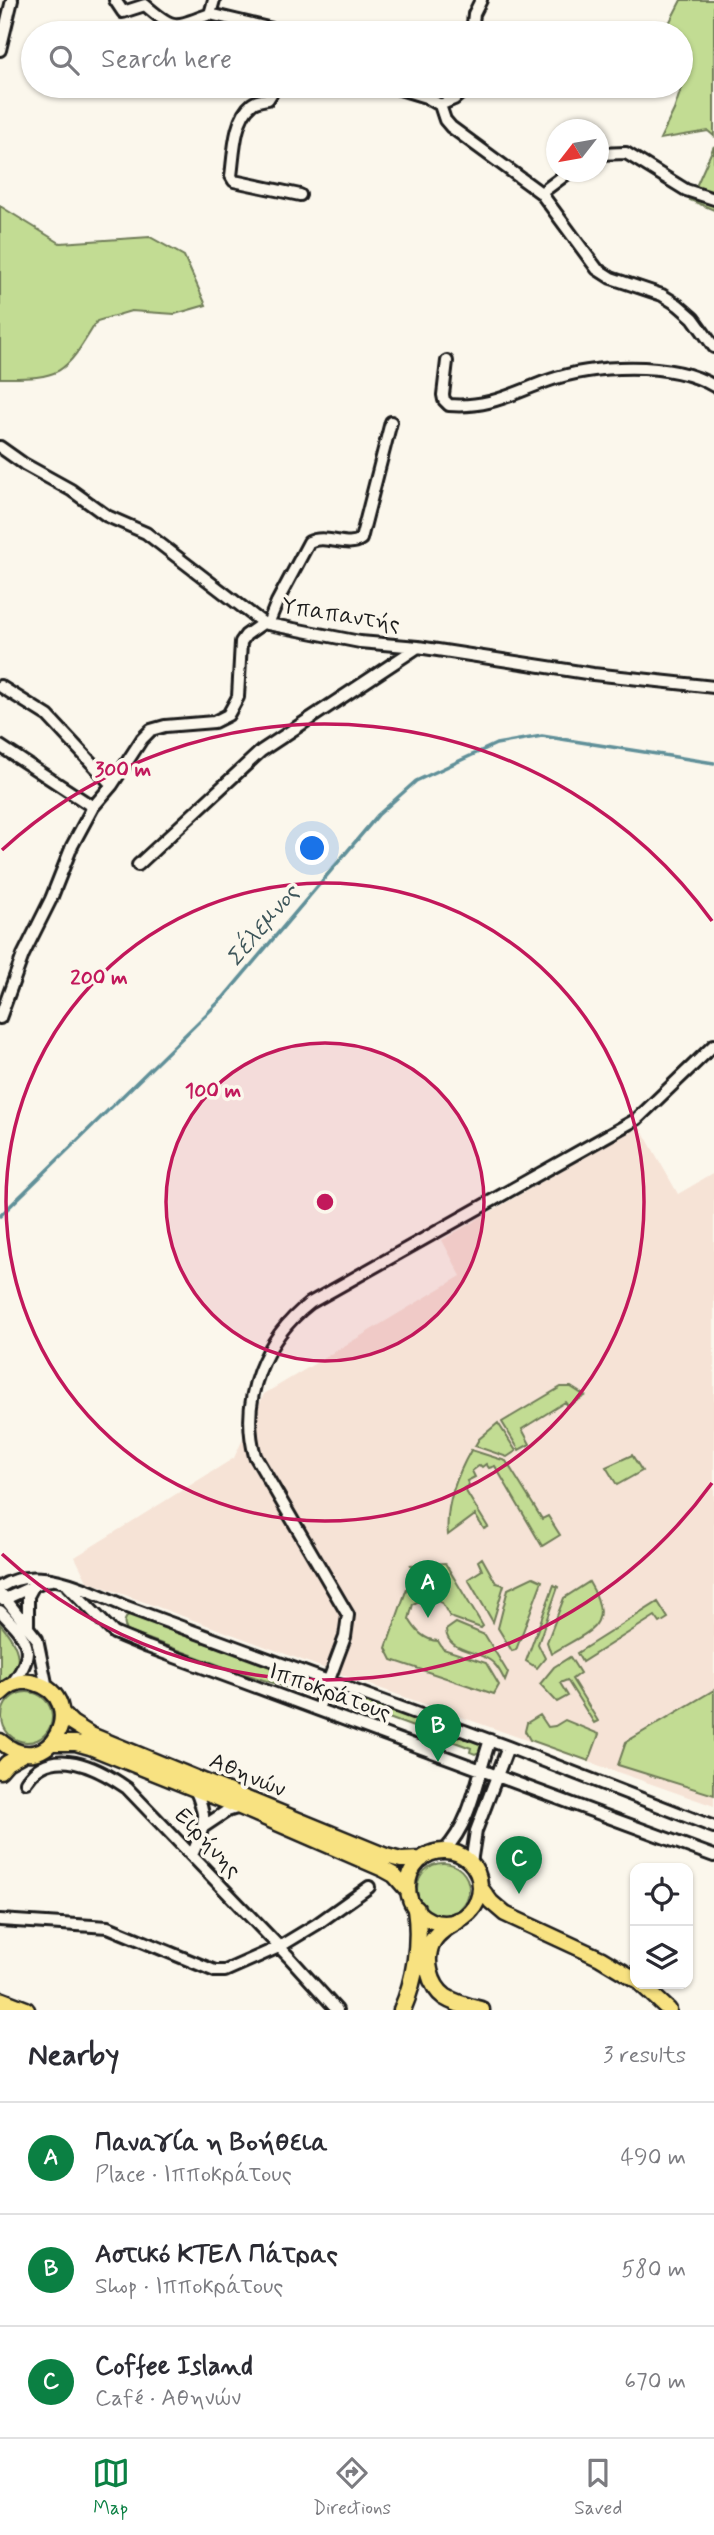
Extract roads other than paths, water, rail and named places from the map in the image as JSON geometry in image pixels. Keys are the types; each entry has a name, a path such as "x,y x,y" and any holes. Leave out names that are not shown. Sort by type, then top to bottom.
{"highway":[{"path":"402,2010 413,1976 418,1927 416,1909"},
{"path":"464,1917 433,1940 429,1961 430,1974 444,1996 457,2004 481,2010"},
{"path":"0,2000 26,2010"}],"main road":[{"path":"5,1690 29,1682 47,1688"},
{"name":"Αθηνών","path":"47,1688 54,1695 62,1713 91,1735 386,1856 401,1860 422,1858 444,1851"},
{"path":"52,1743 62,1724 62,1713"},
{"path":"0,1741 12,1750 24,1753"},
{"name":"Αθηνών","path":"0,1771 7,1763 24,1753 40,1751 52,1743 76,1743 90,1747 383,1868 394,1875 408,1891 416,1909"},
{"path":"444,1851 459,1854 476,1870 480,1887 478,1900 464,1917"},
{"path":"408,1891 411,1873 422,1858"},
{"path":"480,1887 497,1908 513,1918 600,1958 630,1976"},
{"path":"416,1909 430,1921 448,1923 464,1917 496,1914 513,1918"},
{"path":"647,1989 670,2010"}],"street":[{"path":"0,50 12,0"},
{"path":"116,0 123,12 145,3 165,21"},
{"path":"209,14 214,0"},
{"path":"473,21 481,0"},
{"path":"189,21 209,14 238,21"},
{"path":"270,98 254,103 244,113 231,176 234,181 300,195"},
{"path":"428,98 440,105 445,120 451,127 541,193 597,269 611,278 662,295 678,305 693,318 714,347"},
{"path":"440,105 455,98"},
{"path":"609,154 626,153 686,190 714,199"},
{"path":"541,193 556,182"},
{"path":"447,361 443,400 449,405 483,405 564,376 617,366 633,366 688,376 714,386"},
{"path":"0,447 71,490 107,516 146,533 265,624 309,542 318,538 354,542 361,539 391,422"},
{"name":"Υπαπαντής","path":"0,1018 31,937 51,899 76,836 93,807 113,785 151,730 165,726 214,722 228,715 238,697 241,642 246,635 265,624 360,642 418,647 593,674 714,687"},
{"path":"138,865 261,751 418,647"},
{"path":"0,686 48,716 113,785"},
{"path":"0,746 93,807"},
{"path":"318,1709 345,1637 348,1615 255,1456 252,1446 255,1385 268,1350 294,1315 310,1303 637,1119 714,1045"},
{"name":"Ιπποκράτους","path":"2,1595 21,1578 38,1576 86,1589 124,1606 490,1740 714,1826"},
{"path":"47,1688 41,1652 28,1626 2,1595 52,1580"},
{"name":"Ιπποκράτους","path":"66,1584 114,1633 714,1856"},
{"path":"28,1626 28,1596 34,1585"},
{"path":"0,1611 24,1636 27,1651 24,1666 5,1690"},
{"path":"444,1851 457,1836 466,1818 490,1740"},
{"path":"471,1863 477,1831 508,1747"},
{"name":"Ειρήνης","path":"26,1782 36,1771 61,1760 101,1772 127,1788 337,2010"},
{"path":"192,1855 203,1827 204,1810 195,1789"},
{"path":"203,1827 227,1811 240,1807"},
{"path":"0,1920 108,1927 215,1970 225,1971 279,1947 369,1887"}],"waterway":[{"name":"Σέλεμνος","path":"0,1216 224,997 378,815 416,781 496,744 542,736 714,763"}],"place":[{"name":"Παναγία η Βοήθεια","path":"428,1618"},
{"name":"Αστικό ΚΤΕΛ Πάτρας","path":"438,1762"},
{"name":"Coffee Island","path":"519,1894"}]}
